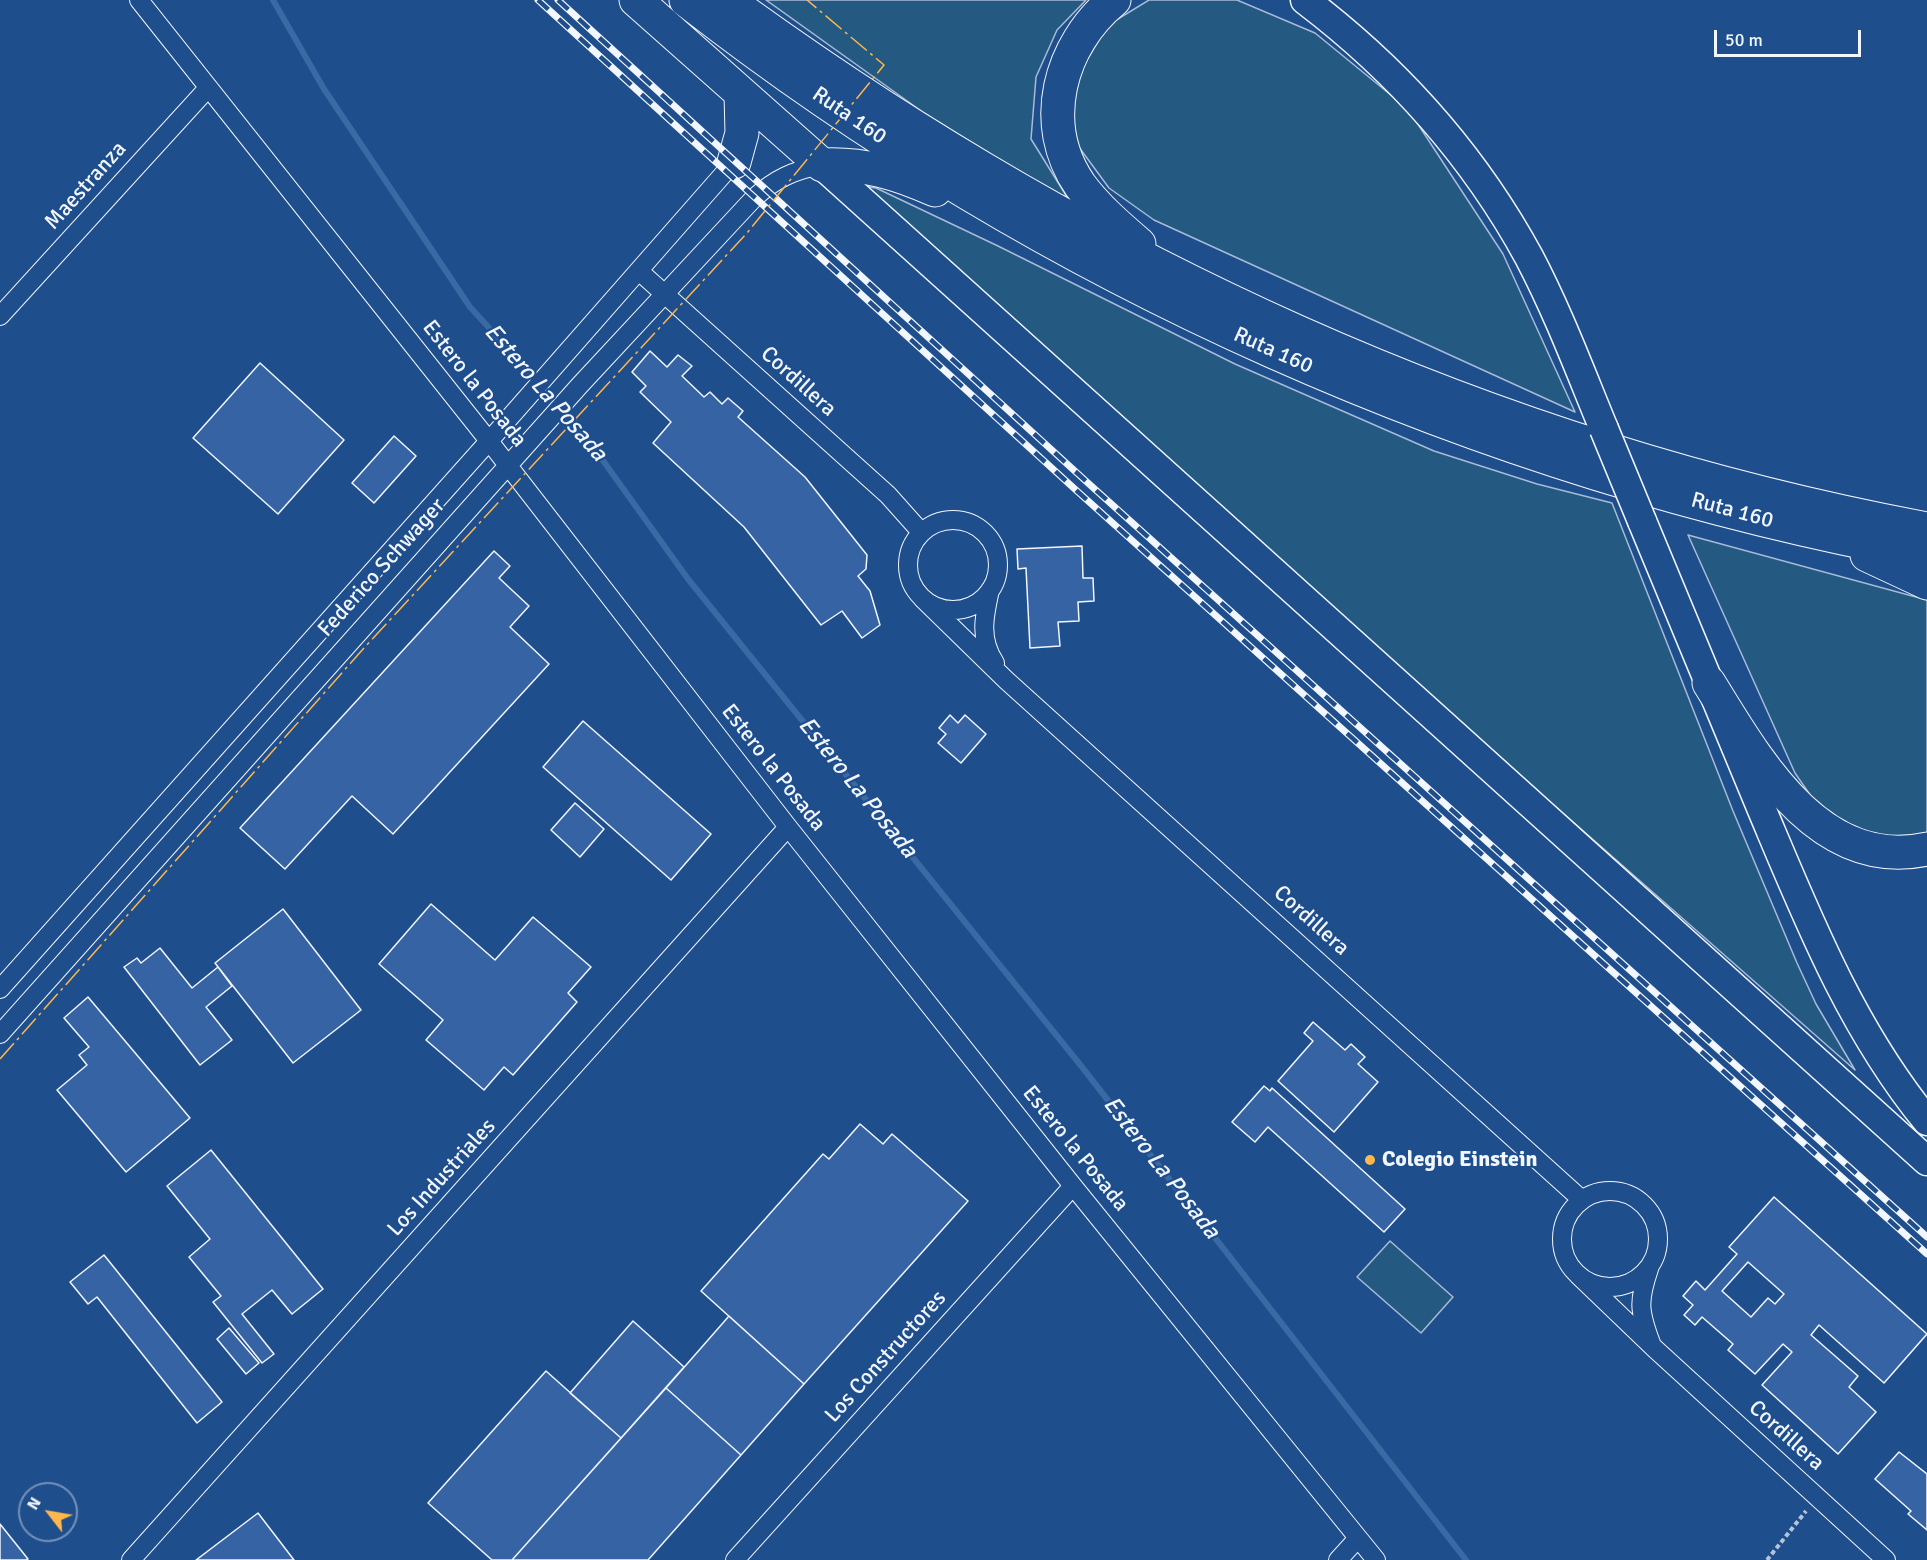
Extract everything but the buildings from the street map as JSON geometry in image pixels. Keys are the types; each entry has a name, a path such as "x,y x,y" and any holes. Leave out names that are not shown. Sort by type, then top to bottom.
{"highway":[{"path":"636,0 822,165 861,165 881,169 1020,223"},
{"name":"Ruta 160","path":"686,0 877,135 1020,223 1184,310 1398,404 1555,460 1644,488 1825,535 1927,555"},
{"name":"Ruta 160","path":"728,0 864,96 979,169 1062,216 1190,283 1280,325 1430,389 1574,440 1733,485 1927,529"},
{"path":"1114,0 1090,22 1064,70 1058,108 1062,146 1070,168 1090,198 1135,240 1190,283"},
{"path":"734,162 742,133 741,94"},
{"path":"1825,535 1927,583"},
{"path":"1709,683 1768,773 1813,820 1849,842 1869,849 1889,853 1927,849"}],"main road":[{"path":"1305,0 1357,42 1403,87 1442,130 1490,193 1546,291 1817,940 1840,990 1885,1065 1927,1121"},
{"path":"822,165 1927,1161"}],"street":[{"name":"Estero la Posada","path":"139,0 508,465 788,827 1073,1186 1376,1560"},
{"name":"Maestranza","path":"0,316 208,88"},
{"name":"Federico Schwager","path":"0,989 489,441 734,162"},
{"name":"Federico Schwager","path":"1,1030 172,843 339,652 664,293 770,184 794,172 822,165"},
{"name":"Cordillera","path":"639,271 888,495 921,532"},
{"name":"Cordillera","path":"1006,680 988,653 984,638 984,619 998,562 995,548 982,530 962,520 947,519 933,524 921,532 910,551 908,573 913,587 922,598 1006,680 1582,1200"},
{"path":"922,598 942,608 965,608 979,602 990,591"},
{"path":"319,631 339,652"},
{"path":"150,819 172,843"},
{"name":"Los Industriales","path":"131,1560 788,827"},
{"name":"Los Constructores","path":"735,1560 1073,1186"},
{"name":"Cordillera","path":"1653,1347 1640,1310 1640,1294 1656,1253 1658,1238 1656,1223 1638,1199 1624,1193 1610,1191 1595,1193 1582,1200 1570,1212 1563,1228 1563,1245 1567,1262 1653,1347 1886,1560"},
{"path":"1578,1275 1592,1283 1607,1287 1631,1281 1650,1266"},
{"path":"1338,1560 1358,1538"}],"path":[{"path":"1767,1560 1817,1497"}],"shaded area":[{"path":"766,0 1086,0 1057,30 1036,77 1031,139 1067,197 1053,193 924,113"},
{"path":"1149,0 1237,0 1315,33 1408,109 1503,254 1575,412 1154,220 1109,188 1073,139 1067,114 1085,63 1108,25"},
{"path":"863,186 876,188 998,246 1235,364 1434,451 1537,484 1612,503 1733,811 1797,963 1816,1004 1855,1070 1548,800"},
{"path":"1688,535 1927,600 1927,839 1883,840 1848,828 1817,805 1795,773"},
{"path":"1390,1241 1453,1297 1421,1333 1357,1277"}],"waterway":[{"name":"Estero La Posada","path":"273,0 324,89 470,307 576,423 688,579 1082,1067 1466,1560"}],"railway":[{"path":"538,0 1077,491 1927,1254"},
{"path":"558,0 1088,483 1927,1237"}],"power":[{"path":"0,1059 364,648 747,233 884,65 807,0"}],"place":[{"name":"Colegio Einstein","path":"1370,1160"}]}
